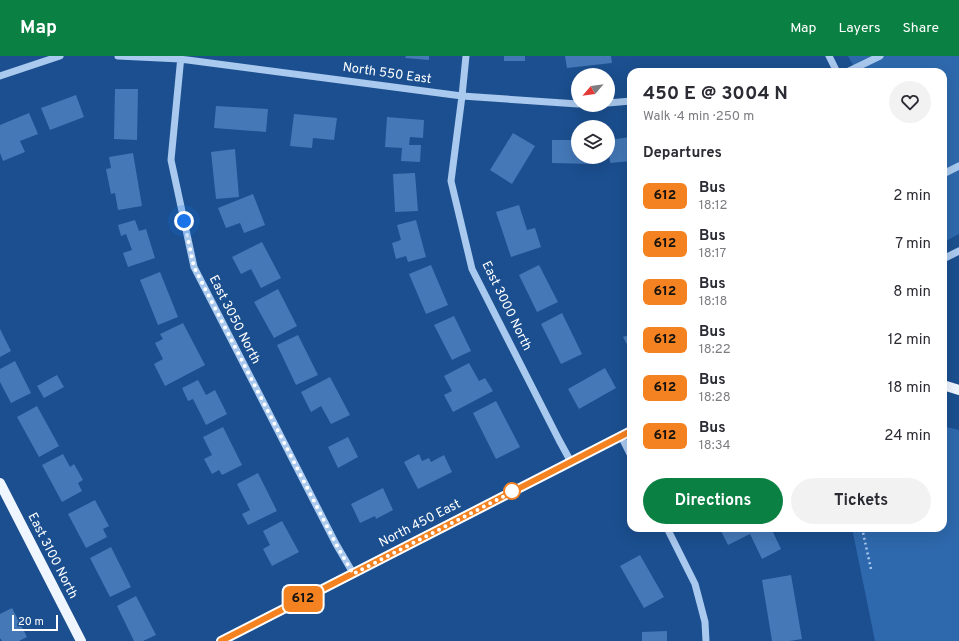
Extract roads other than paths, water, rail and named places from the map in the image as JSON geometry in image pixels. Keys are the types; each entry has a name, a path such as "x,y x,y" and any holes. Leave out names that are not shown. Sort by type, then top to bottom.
{"main road":[{"path":"947,386 959,390"},
{"name":"North 450 East","path":"221,641 627,433"},
{"name":"East 3100 North","path":"0,483 81,641"}],"street":[{"path":"0,76 60,56"},
{"name":"North 550 East","path":"118,56 181,57 462,96 571,104"},
{"name":"East 3000 North","path":"466,56 451,181 472,269 558,440 571,462"},
{"path":"829,56 835,68"},
{"path":"855,68 880,56"},
{"name":"East 3050 North","path":"181,57 171,160 194,267 336,544 353,574"},
{"path":"615,102 627,101"},
{"path":"947,172 959,166"},
{"path":"947,257 959,251"},
{"path":"621,436 627,448"},
{"path":"669,532 695,584 705,622 706,641"}]}
